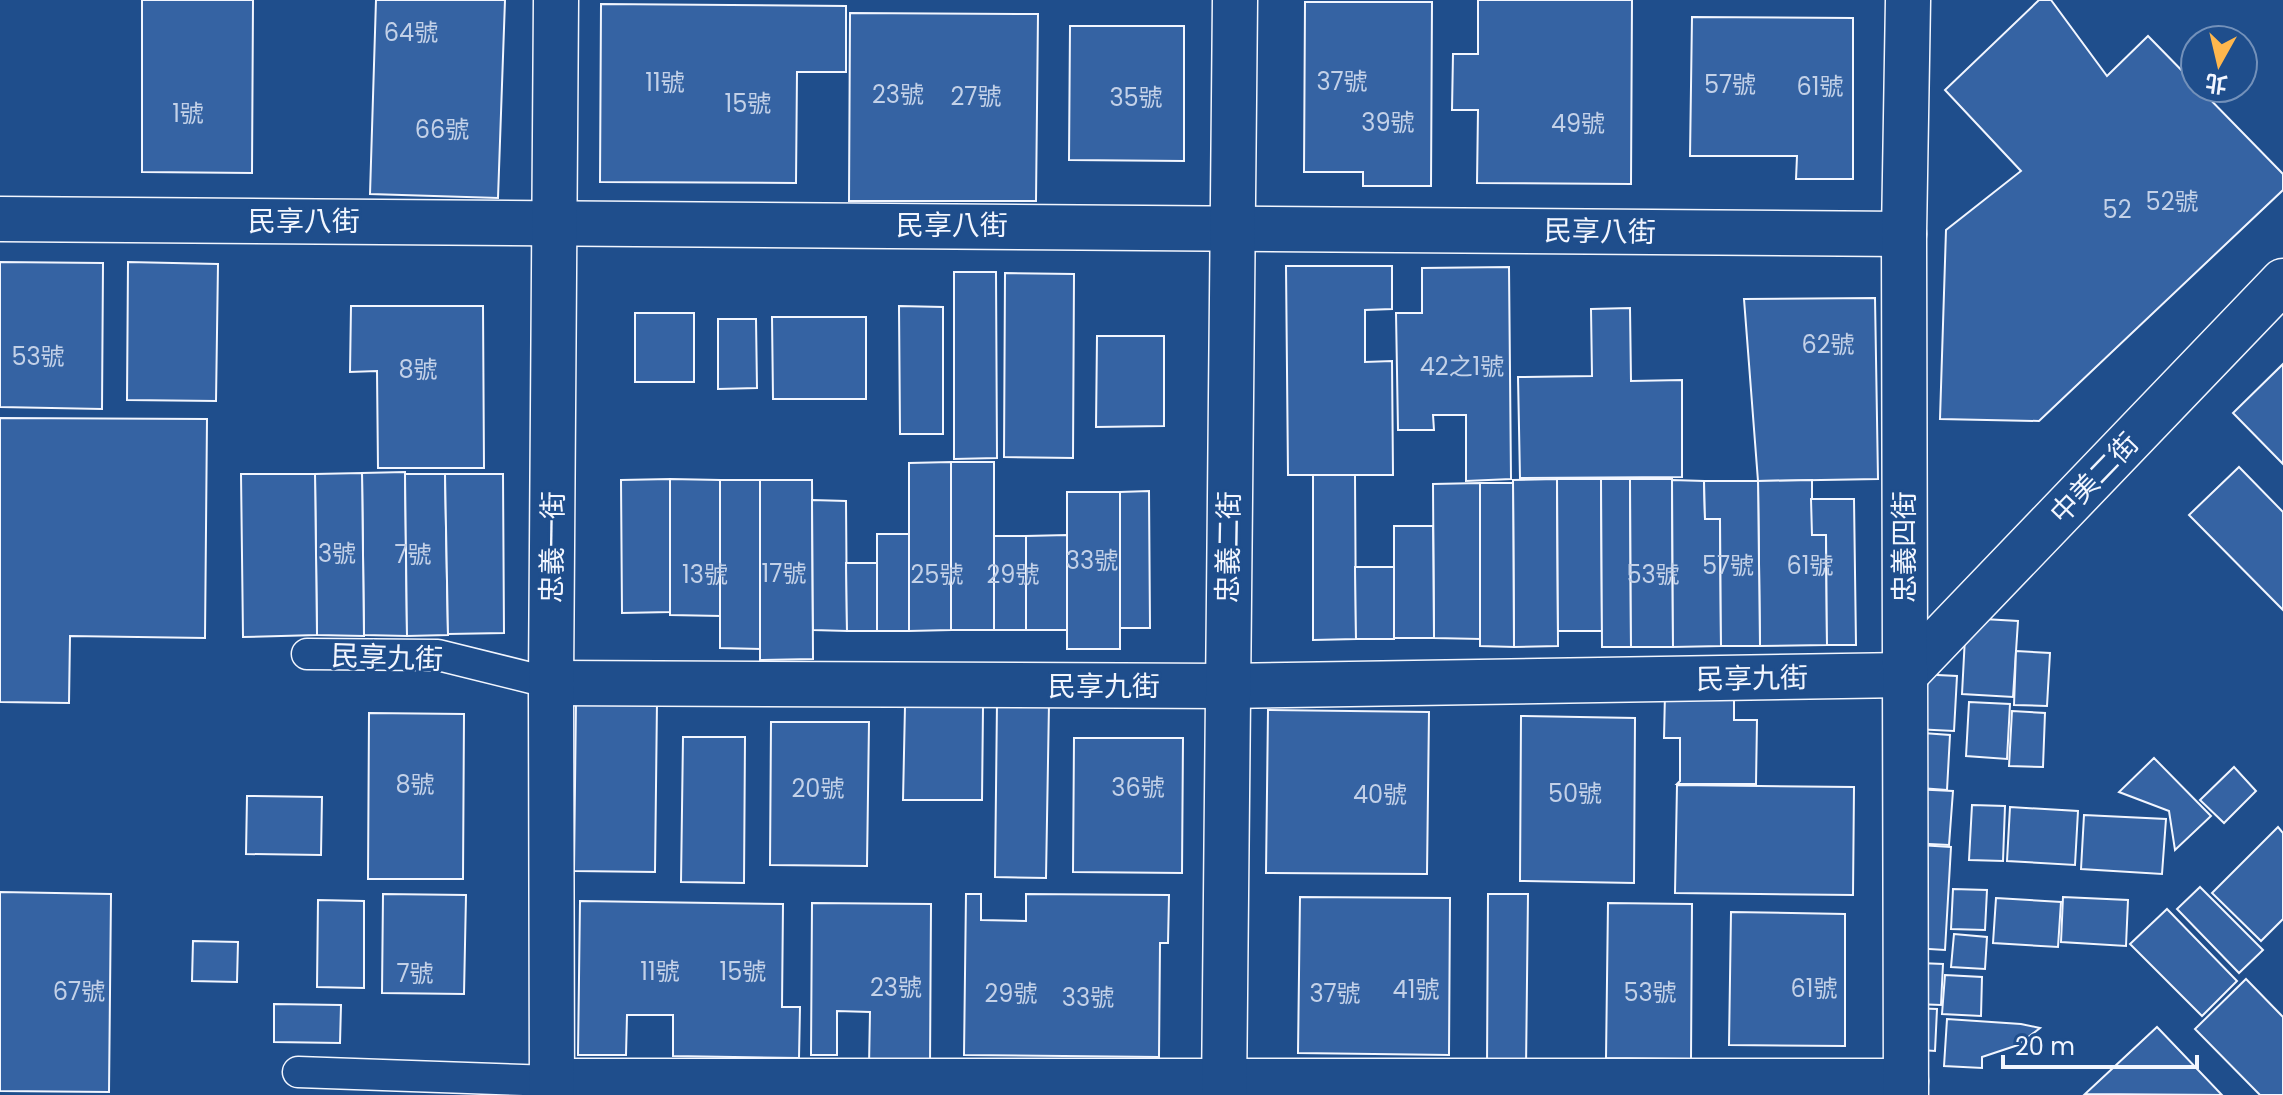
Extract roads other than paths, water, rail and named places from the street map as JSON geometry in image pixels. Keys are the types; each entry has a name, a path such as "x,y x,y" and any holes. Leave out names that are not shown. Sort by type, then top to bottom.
{"street":[{"name":"忠義一街","path":"552,1088 551,683 556,0"},
{"name":"忠義二街","path":"1224,1088 1235,0"},
{"name":"忠義四街","path":"1906,1088 1904,234 1908,0"},
{"name":"民享八街","path":"0,219 1904,234"},
{"name":"中美二街","path":"1905,675 2283,281"},
{"name":"民享九街","path":"551,683 1226,686 1905,675"},
{"path":"552,1088 1906,1088"}],"lane":[{"name":"民享九街","path":"307,654 438,655 551,683"},
{"path":"298,1072 552,1088"}]}
